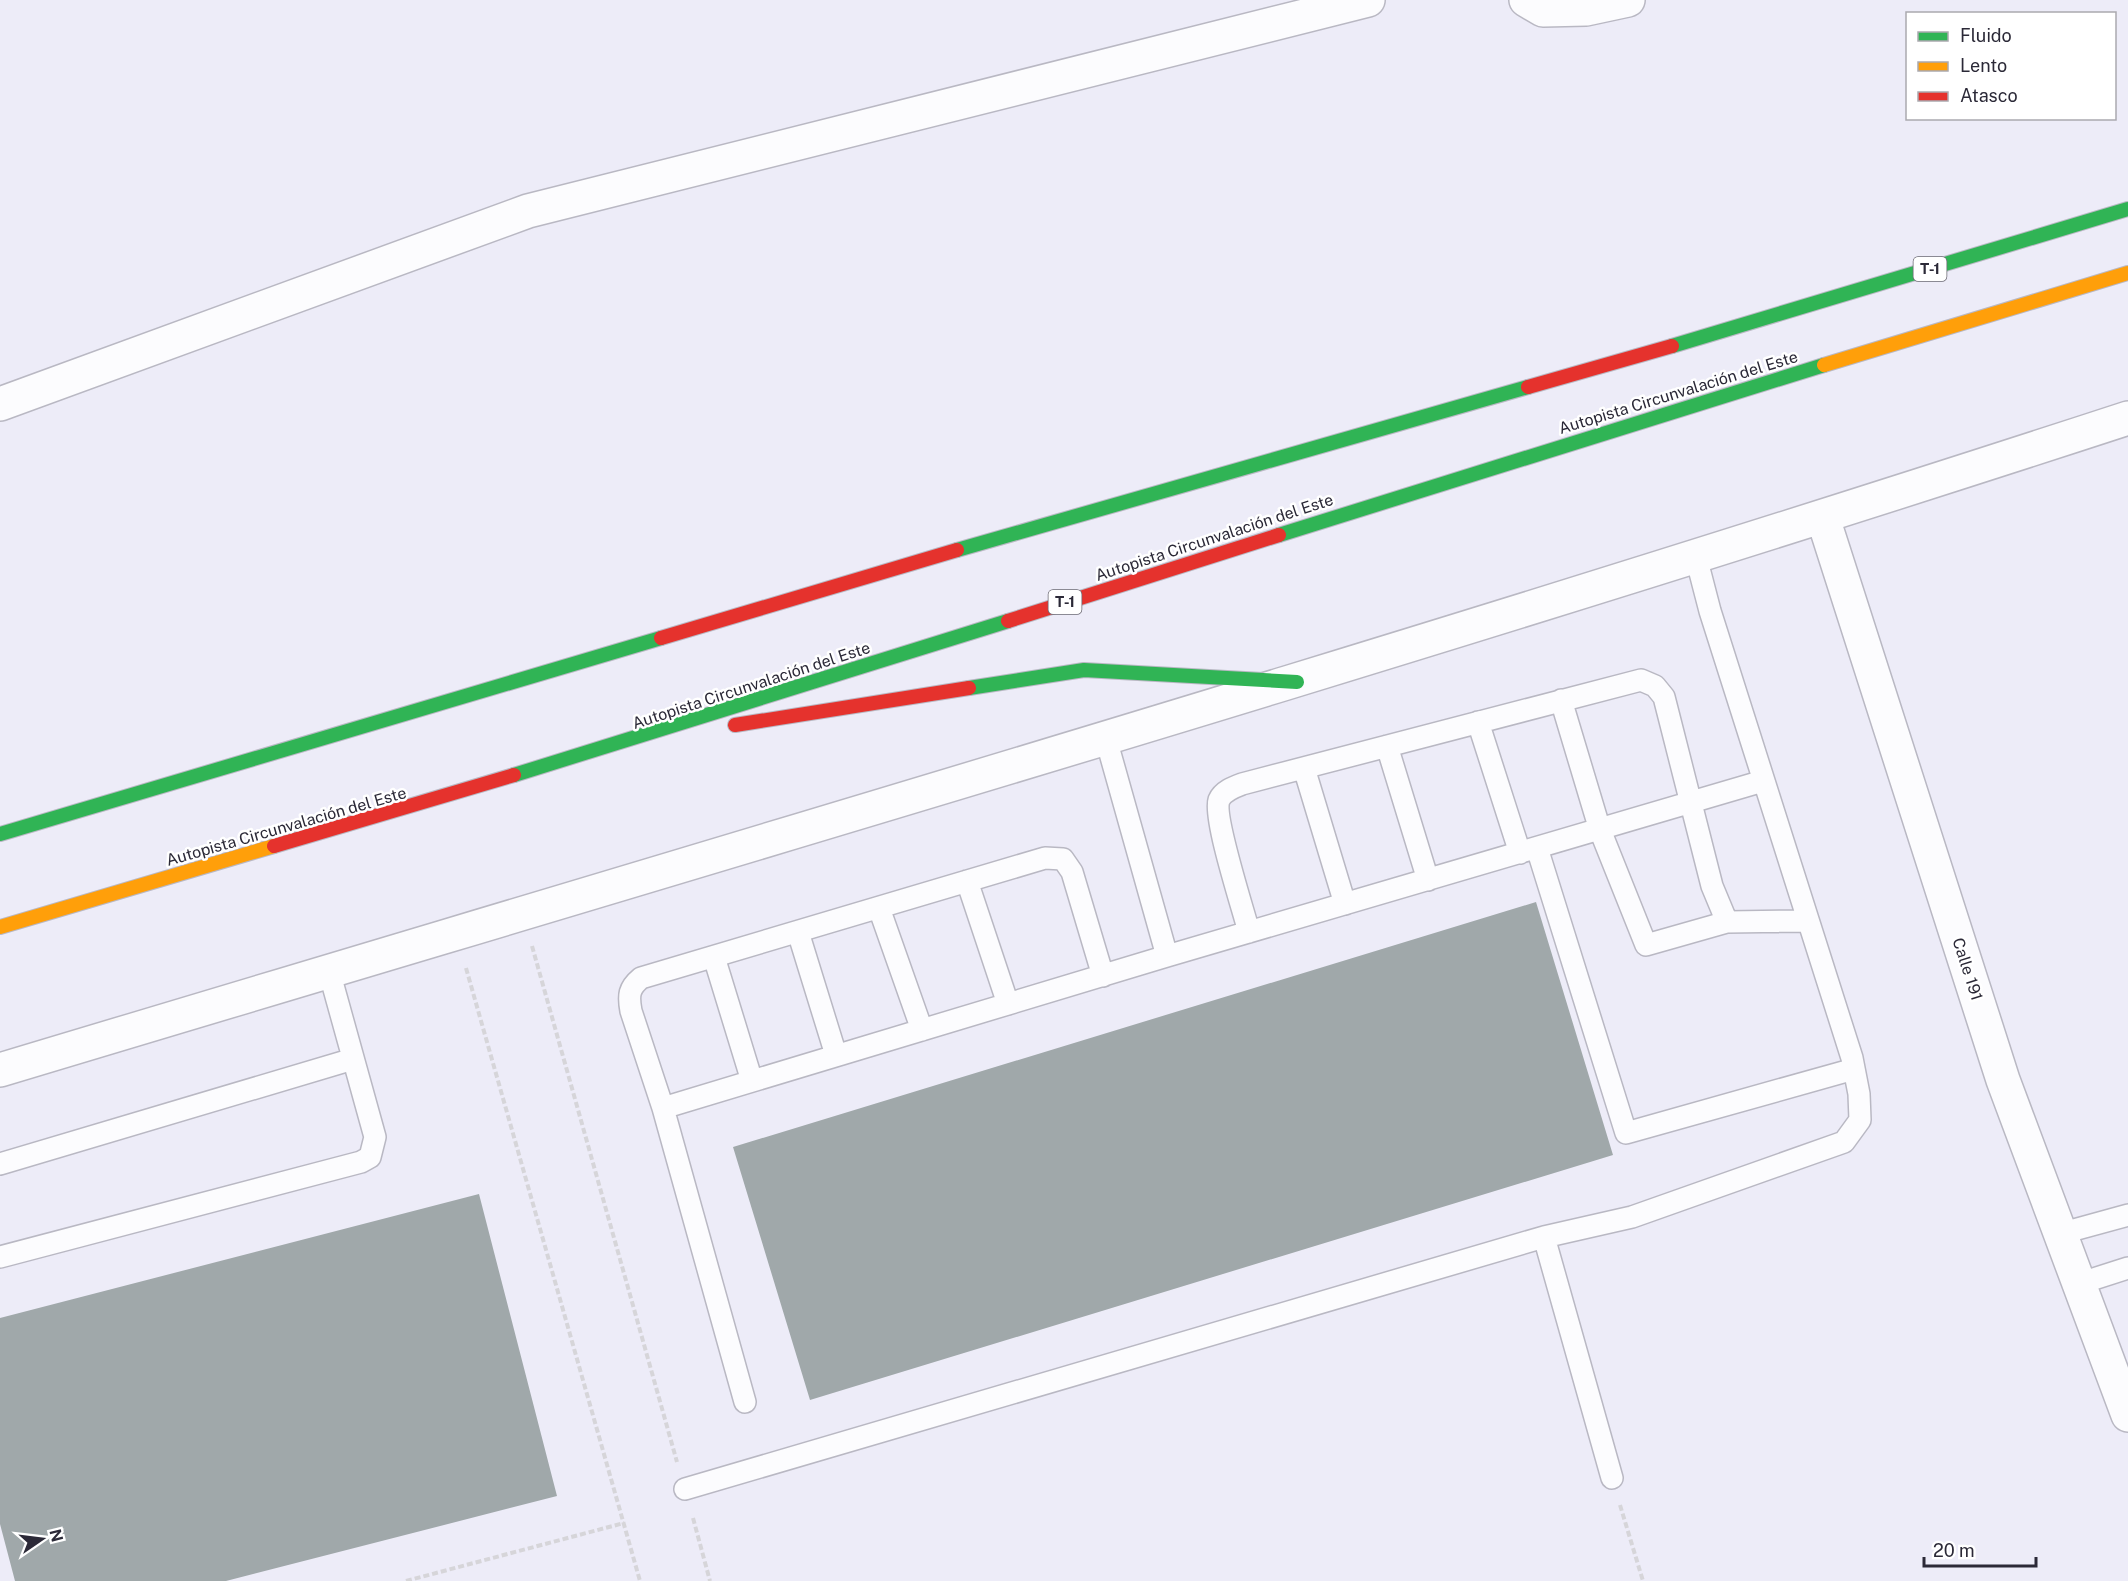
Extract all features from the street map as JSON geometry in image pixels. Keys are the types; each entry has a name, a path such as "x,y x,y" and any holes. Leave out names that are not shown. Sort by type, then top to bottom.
{"highway":[{"name":"T-1","path":"0,834 968,547 1713,334 2128,209"},
{"name":"Autopista Circunvalación del Este","path":"0,927 629,741 1596,434 2128,273"},
{"path":"629,741 1084,670 1297,682"}],"street":[{"path":"0,404 528,211 1368,0"},
{"path":"1526,0 1543,10 1586,9 1628,0"},
{"path":"0,1070 1297,682 1823,518 2128,418"},
{"name":"Calle 191","path":"1823,518 2003,1080 2128,1415"}],"lane":[{"path":"685,1489 1544,1238 1632,1217 1844,1142 1860,1120 1860,1094 1854,1069 1710,611 1696,558"},
{"path":"1249,932 1220,822 1219,800 1226,791 1242,784 1641,680 1655,686 1664,697 1712,886 1727,922"},
{"path":"1561,700 1600,830 1646,945 1727,922 1807,921"},
{"path":"1478,722 1529,851 1626,1133 1854,1069"},
{"path":"1106,740 1167,956"},
{"path":"1387,746 1428,880"},
{"path":"1304,768 1345,904"},
{"path":"663,1108 1167,956 1763,781"},
{"path":"745,1402 663,1108 631,1011 628,995 632,986 641,978 1045,858 1063,859 1072,872 1103,976"},
{"path":"967,881 1008,1004"},
{"path":"879,908 922,1030"},
{"path":"798,932 836,1055"},
{"path":"714,957 752,1081"},
{"path":"0,1257 362,1162 370,1157 375,1137 329,971"},
{"path":"0,1164 353,1059"},
{"path":"2059,1234 2128,1215"},
{"path":"1544,1238 1612,1478"},
{"path":"2078,1284 2128,1268"}],"path":[{"path":"523,914 710,1581"},
{"path":"456,933 640,1581"},
{"path":"1612,1478 1643,1581"},
{"path":"406,1581 624,1523"}],"building":[{"path":"1536,902 1613,1155 810,1400 733,1147"},
{"path":"479,1194 557,1496 226,1581 15,1581 0,1524 0,1318"}],"traffic: fast":[{"path":"1672,346 2128,209"},
{"path":"1279,535 1824,365"},
{"path":"957,550 1528,387"},
{"path":"514,775 1008,621"},
{"path":"0,834 661,638"},
{"path":"969,688 1084,670 1297,682"}],"traffic: slow":[{"path":"1824,365 2128,273"},
{"path":"0,927 274,846"}],"traffic: jam":[{"path":"1528,387 1672,346"},
{"path":"1008,621 1279,535"},
{"path":"661,638 957,550"},
{"path":"735,725 969,688"},
{"path":"274,846 514,775"}]}
